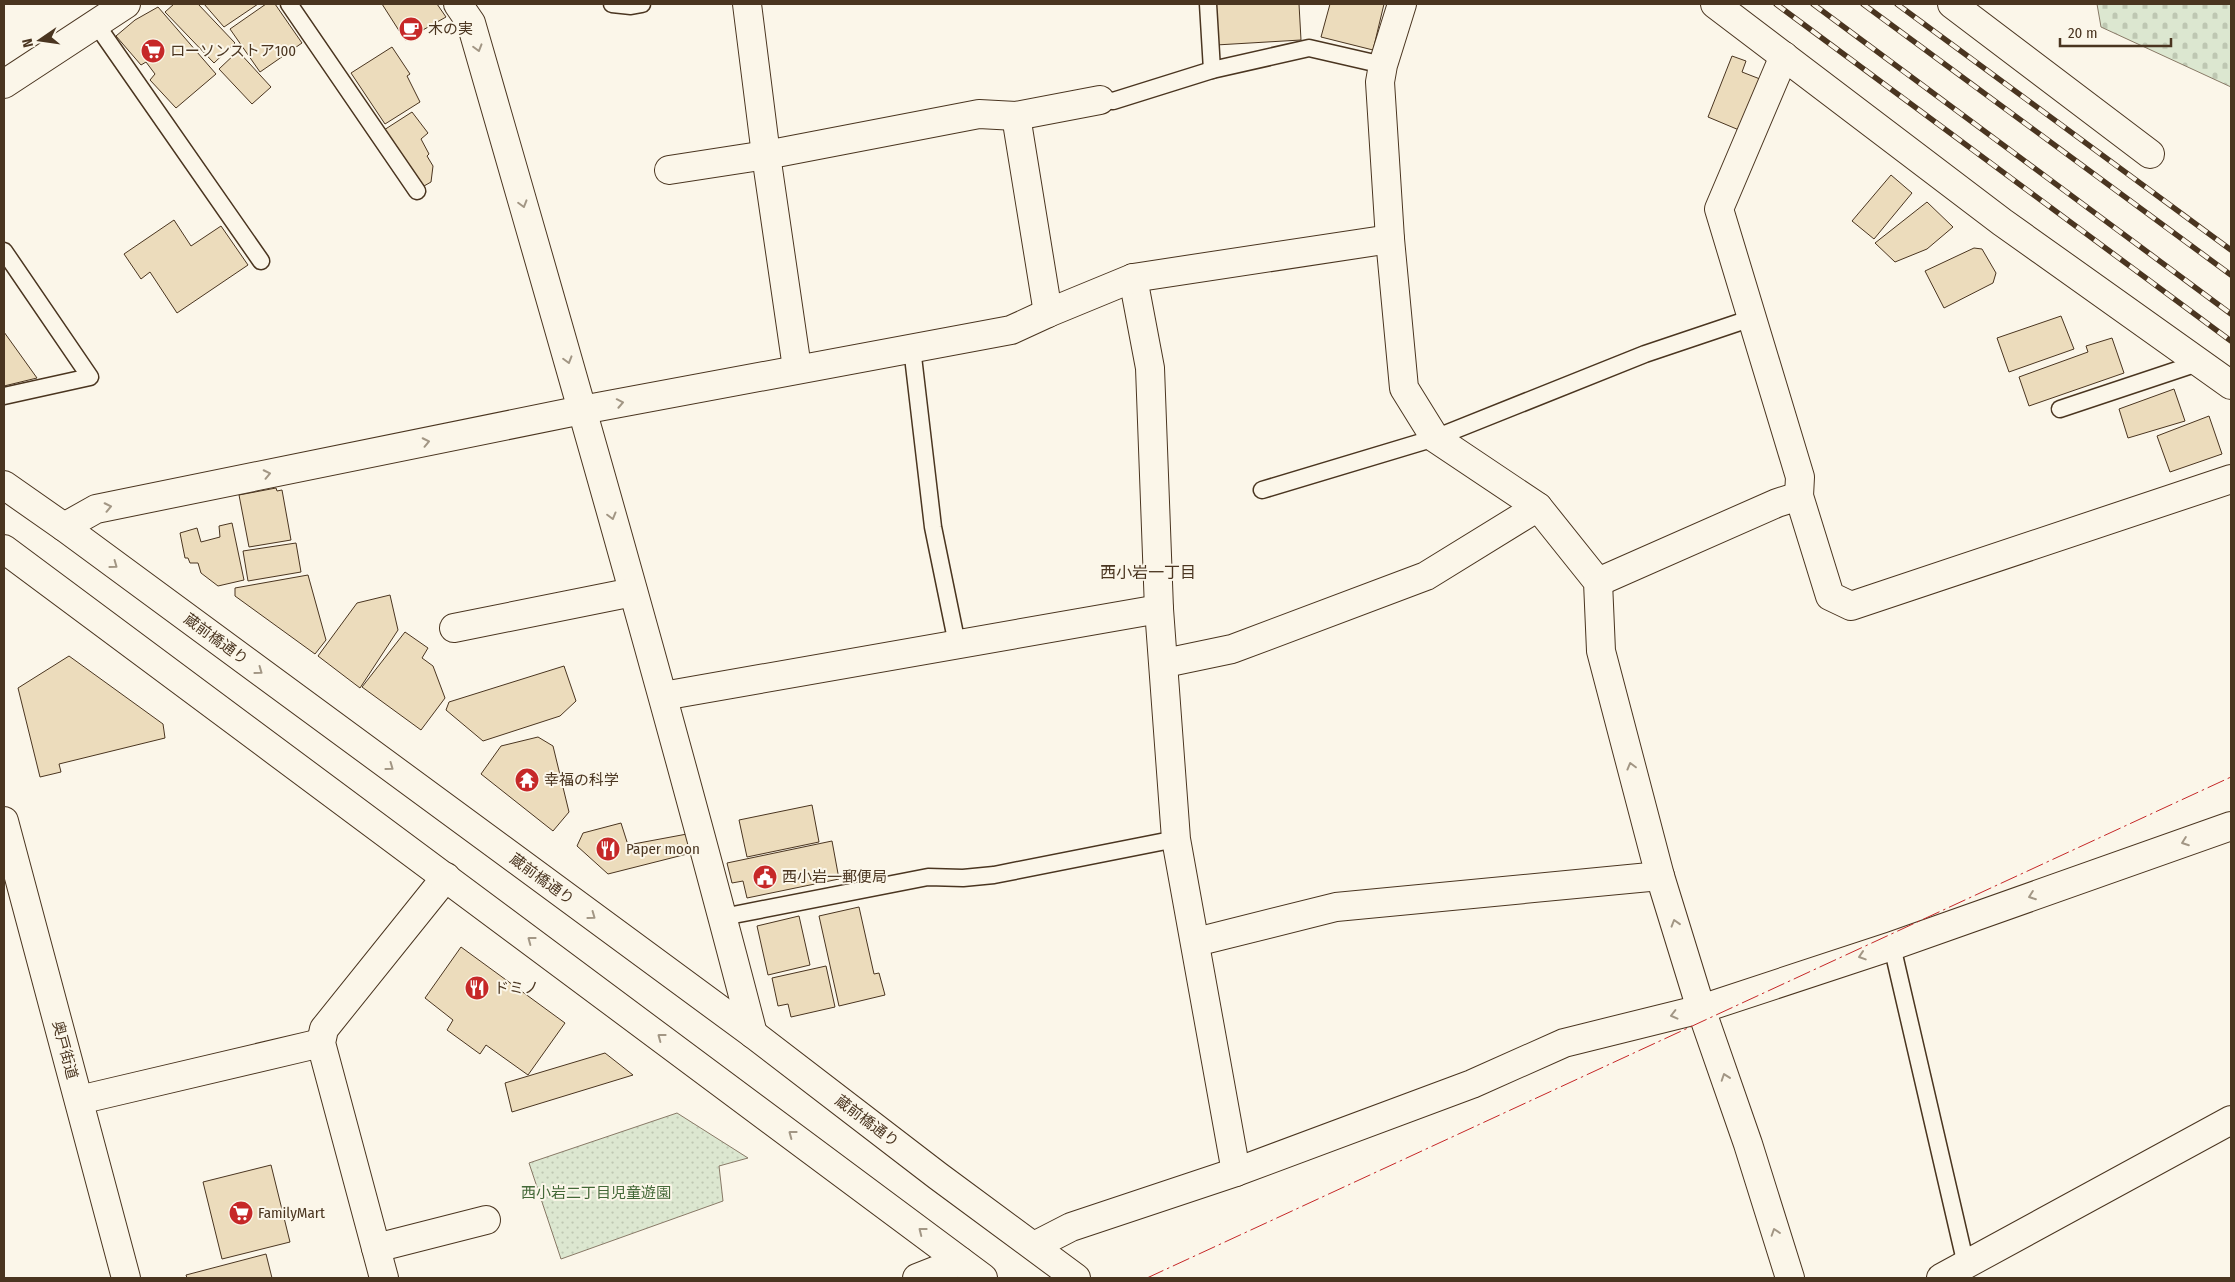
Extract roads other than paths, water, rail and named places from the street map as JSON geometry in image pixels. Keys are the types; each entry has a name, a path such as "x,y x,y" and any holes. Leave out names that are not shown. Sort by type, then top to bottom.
{"street":[{"path":"4,84 126,4"},
{"path":"458,4 471,23 582,410 723,917 753,1034"},
{"path":"747,4 766,155 797,368"},
{"path":"1402,4 1383,65 1380,82 1390,239 1404,388 1435,438 1538,507 1598,582 1601,651 1660,876 1701,1009 1748,1144 1790,1278"},
{"path":"1715,4 2002,222 2231,385"},
{"path":"1952,4 2150,154"},
{"path":"1784,56 1719,209 1800,477 1799,496 1830,596 1851,606 2231,479"},
{"path":"669,170 766,155 979,114 1016,116 1100,100"},
{"path":"1016,116 1048,312"},
{"path":"64,527 96,509 582,410 797,368 1011,330 1048,312 1133,278 1390,239"},
{"path":"1133,278 1150,368 1159,609 1176,838 1236,1172"},
{"name":"蔵前橋通り","path":"4,485 64,527 753,1034 938,1176 1076,1278"},
{"path":"1598,582 1777,503 1799,496"},
{"path":"1164,663 1232,649 1426,576 1538,507"},
{"path":"4,549 983,1278"},
{"path":"454,628 633,592"},
{"path":"662,696 1159,609"},
{"name":"奥戸街道","path":"4,821 126,1278"},
{"path":"1034,1246 1071,1227 1236,1172 1472,1084 1564,1042 1701,1009 1892,946 2231,826"},
{"path":"1196,942 1336,907 1660,876"},
{"path":"384,1278 321,1043 324,1028 446,877"},
{"path":"79,1100 321,1043"},
{"path":"1940,1278 2231,1120"},
{"path":"376,1248 486,1220"},
{"path":"918,1278 960,1261"}],"lane":[{"path":"289,4 417,191"},
{"path":"612,4 631,6 642,4"},
{"path":"1208,4 1212,70"},
{"path":"96,24 261,261"},
{"path":"1100,100 1113,101 1212,70 1309,48 1383,65"},
{"path":"4,251 90,377 4,396"},
{"path":"1262,490 1435,438 1645,354 1752,318"},
{"path":"912,348 933,527 957,644"},
{"path":"2060,410 2201,362"},
{"path":"723,917 928,877 963,878 994,875 1176,838"},
{"path":"1892,946 1966,1265"}],"railway":[{"path":"1776,4 2231,341"},
{"path":"1813,4 2231,314"},
{"path":"1863,4 2231,275"},
{"path":"1897,4 2231,250"}],"place":[{"name":"木の実","path":"411,29"},
{"name":"ローソンストア100","path":"153,51"},
{"name":"幸福の科学","path":"527,780"},
{"name":"Paper moon","path":"608,849"},
{"name":"西小岩一郵便局","path":"765,877"},
{"name":"ドミノ","path":"477,988"},
{"name":"FamilyMart","path":"241,1213"}],"district":[{"name":"西小岩一丁目","path":"1148,572"}],"park label":[{"name":"西小岩二丁目児童遊園","path":"596,1193"}]}
